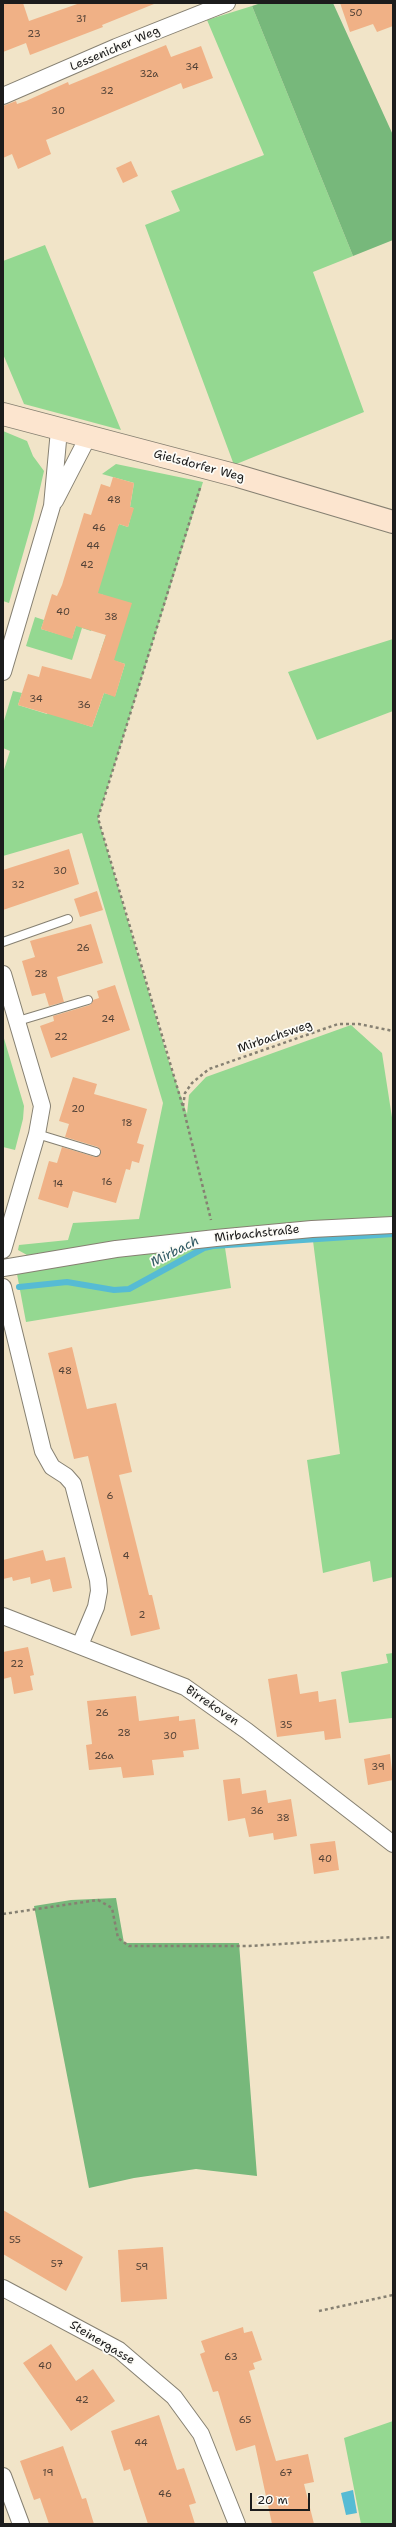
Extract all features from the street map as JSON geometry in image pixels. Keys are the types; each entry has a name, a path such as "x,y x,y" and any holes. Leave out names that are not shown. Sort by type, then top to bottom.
{"street":[{"name":"Lessenicher Weg","path":"3,96 116,47 227,3"},
{"name":"Gielsdorfer Weg","path":"3,414 206,468 393,522"},
{"path":"52,506 59,430"},
{"path":"3,672 52,506 88,437"},
{"path":"3,974 12,1014 41,1098 42,1115 3,1250"},
{"name":"Mirbachstraße","path":"3,1268 116,1250 216,1238 312,1229 393,1225"},
{"path":"3,1287 43,1451 52,1467 66,1476 73,1484 98,1580 99,1591 96,1607 80,1645"},
{"name":"Birrekoven","path":"3,1616 185,1687 236,1723 393,1844"},
{"name":"Steinergasse","path":"3,2288 119,2350 174,2397 201,2434 213,2460 237,2524"},
{"path":"4,2480 21,2524"}],"lane":[{"path":"3,942 68,919"},
{"path":"12,1014 88,1000"},
{"path":"37,1134 96,1152"}],"path":[{"path":"206,468 98,818 183,1107 216,1238"},
{"name":"Mirbachsweg","path":"183,1107 185,1093 192,1083 209,1070 338,1024 348,1022 393,1031"},
{"path":"3,1914 98,1900 112,1908 118,1938 129,1946 250,1946 393,1937"},
{"path":"319,2311 393,2295"}],"green space":[{"path":"261,3 333,3 393,135 393,240 353,256 252,6"},
{"path":"252,6 353,256 313,272 364,412 234,465 145,225 180,211 171,191 264,155 207,20"},
{"path":"45,245 121,430 24,404 3,354 3,261"},
{"path":"3,431 27,441 33,456 44,471 33,519 9,603 3,601"},
{"path":"116,464 203,482 98,818 168,1059 187,1114 189,1095 206,1077 351,1025 382,1053 393,1124 393,1222 215,1233 27,1255 18,1250 19,1245 68,1240 73,1223 139,1219 163,1103 82,833 3,856 3,773 10,751 3,748 3,724 13,691 22,693 18,705 47,714 58,683 56,715 92,727 104,693 115,696 125,664 99,656 106,635 120,640 102,594 91,631 82,628 72,660 26,646 35,617 44,620 41,629 72,638 83,604 119,524 128,527 133,508 130,507 134,483 102,474"},
{"path":"393,639 393,711 317,740 288,672"},
{"path":"3,1035 24,1106 23,1119 15,1150 3,1147"},
{"path":"393,1229 393,1577 373,1582 370,1561 323,1573 307,1460 340,1454 312,1233"},
{"path":"224,1241 231,1288 26,1322 17,1274 21,1266"},
{"path":"393,1653 393,1722 392,1718 349,1723 341,1672 388,1663 386,1654"},
{"path":"116,1898 124,1943 239,1943 257,2176 196,2169 134,2178 89,2188 34,1906 71,1900"},
{"path":"393,2421 393,2524 361,2524 344,2438"}],"water":[{"path":"353,2490 357,2513 346,2515 341,2493"}],"building":[{"path":"3,3 23,3 29,21 80,3 154,4 102,25 103,27 30,55 26,43 3,52"},
{"path":"340,3 393,3 393,26 377,32 373,24 350,32"},
{"path":"166,45 171,57 201,46 213,78 183,89 181,83 46,140 51,154 18,169 12,154 3,158 3,106 16,101 17,104 26,101 68,82 69,85"},
{"path":"131,161 138,176 123,183 116,168"},
{"path":"113,477 134,483 130,507 134,508 128,527 119,524 98,593 132,603 114,660 125,664 115,697 104,693 92,727 18,705 28,674 39,677 42,666 91,679 106,635 76,626 72,639 41,629 52,594 57,596 62,585 84,513 91,515 101,484 110,487"},
{"path":"69,849 79,884 3,910 3,870"},
{"path":"97,891 103,910 80,917 74,899"},
{"path":"91,924 103,963 57,977 64,1002 49,1006 45,993 32,996 22,961 35,957 30,941"},
{"path":"115,985 130,1030 51,1058 40,1026 54,1021 53,1016 90,1005 93,1000 99,998 97,991"},
{"path":"73,1077 97,1084 94,1094 147,1109 137,1143 144,1145 139,1163 132,1161 130,1170 126,1169 116,1203 73,1191 68,1208 38,1199 49,1161 57,1163 62,1147 95,1157 101,1153 98,1147 65,1137 69,1124 59,1121"},
{"path":"72,1347 87,1409 116,1403 132,1472 119,1475 149,1595 152,1595 160,1629 131,1636 88,1456 74,1459 48,1353"},
{"path":"43,1550 46,1561 65,1557 72,1588 53,1592 50,1579 31,1584 30,1577 13,1581 12,1577 3,1579 3,1560"},
{"path":"28,1647 34,1675 30,1676 33,1690 14,1694 11,1677 3,1679 3,1652"},
{"path":"297,1674 300,1694 318,1691 319,1702 336,1699 341,1738 325,1740 324,1731 277,1737 268,1679"},
{"path":"136,1696 139,1721 179,1716 179,1721 195,1719 199,1749 183,1751 184,1757 152,1760 154,1775 123,1778 121,1767 89,1770 86,1745 92,1744 87,1701"},
{"path":"390,1754 393,1780 368,1785 364,1759"},
{"path":"240,1778 242,1794 266,1790 268,1803 291,1799 297,1836 274,1840 273,1833 249,1837 245,1818 228,1821 223,1780"},
{"path":"335,1841 339,1870 314,1874 310,1844"},
{"path":"3,2210 83,2257 66,2291 3,2254"},
{"path":"163,2247 167,2299 121,2302 118,2250"},
{"path":"243,2327 244,2333 252,2331 262,2360 253,2363 255,2369 249,2371 276,2461 308,2454 314,2482 304,2484 314,2524 272,2524 255,2445 236,2451 218,2391 213,2392 200,2354 205,2352 201,2341"},
{"path":"51,2344 76,2381 93,2369 115,2401 71,2431 23,2363"},
{"path":"159,2415 177,2470 184,2468 196,2503 189,2505 195,2524 148,2524 130,2469 124,2471 111,2431"},
{"path":"63,2446 82,2499 86,2498 94,2524 49,2524 40,2498 34,2500 20,2461"}],"waterway":[{"name":"Mirbach","path":"19,1287 67,1282 114,1290 129,1289 204,1248 213,1246 393,1234"}]}
